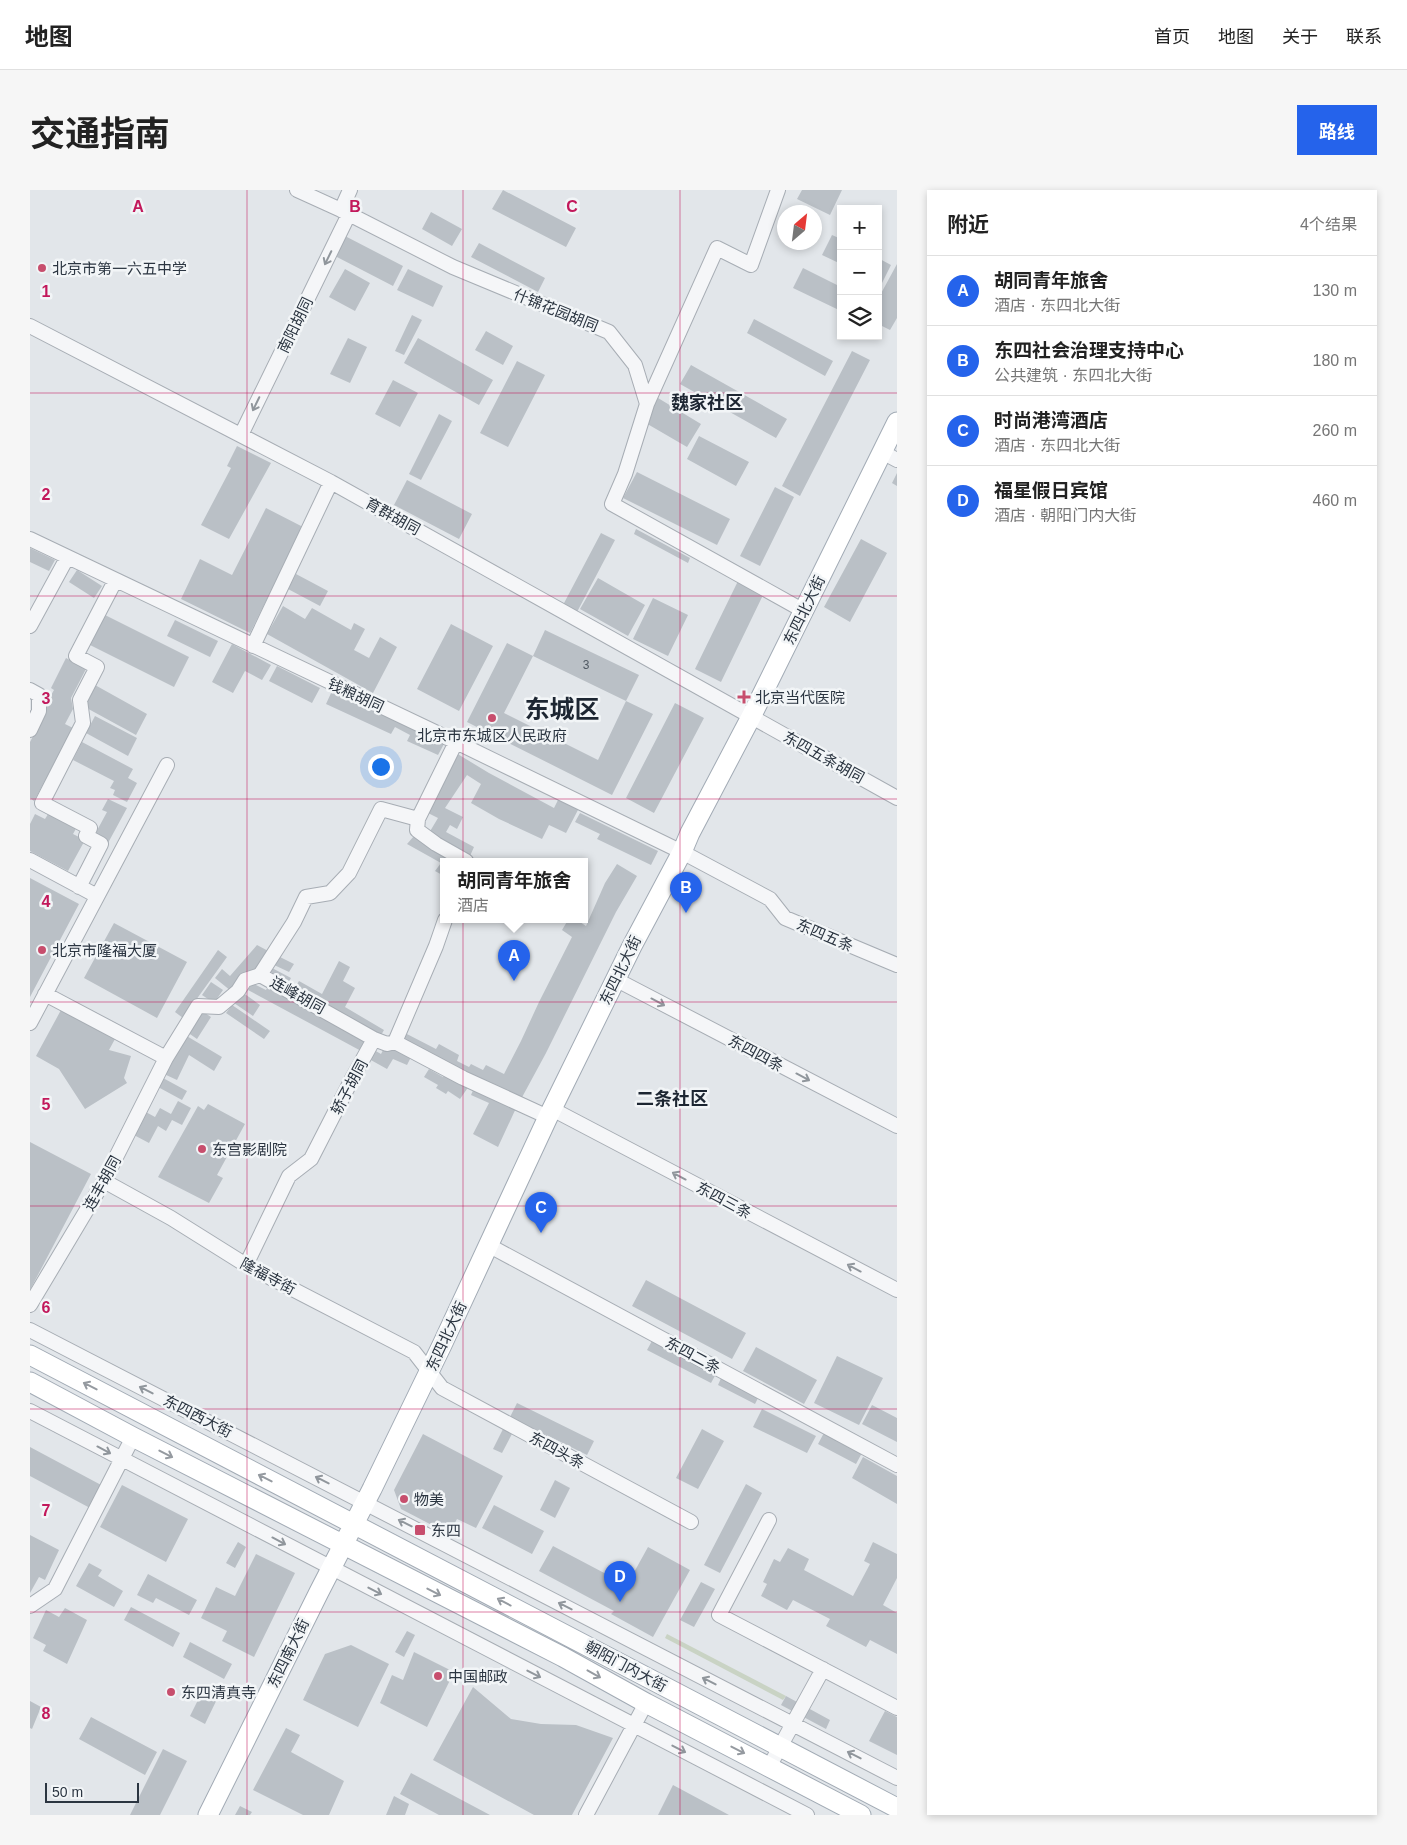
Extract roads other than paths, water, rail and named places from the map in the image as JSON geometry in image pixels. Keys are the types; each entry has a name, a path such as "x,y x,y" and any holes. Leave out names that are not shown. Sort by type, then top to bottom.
{"main road":[{"name":"东四北大街","path":"344,1546 430,1371 550,1113 615,979 682,852 804,611 890,456 897,422"},
{"name":"东四西大街","path":"30,1355 355,1524"},
{"path":"30,1382 133,1438 344,1546"},
{"name":"朝阳门内大街","path":"355,1524 897,1808"},
{"name":"朝阳门内大街","path":"344,1546 563,1657 646,1703 861,1815"},
{"name":"东四南大街","path":"208,1815 331,1568 344,1546"}],"street":[{"name":"什锦花园胡同","path":"297,190 345,212 453,268 609,332 634,365 647,404"},
{"name":"南阳胡同","path":"240,435 345,212 350,190"},
{"path":"778,190 751,265 717,248 647,404 625,474 612,504 804,611"},
{"name":"育群胡同","path":"30,326 332,482 751,717"},
{"path":"253,646 332,482"},
{"name":"钱粮胡同","path":"30,539 682,852"},
{"path":"30,626 67,558"},
{"path":"79,887 101,844 86,836 90,828 42,803 83,723 80,700 98,667 76,656 115,581"},
{"path":"30,690 39,695 39,711 30,730"},
{"name":"东四五条胡同","path":"751,717 897,798"},
{"path":"456,742 418,819 417,830 436,844 461,858"},
{"path":"30,1023 167,765"},
{"path":"260,975 294,922 306,896 330,893 349,873 381,809 418,819"},
{"name":"东四五条","path":"682,852 770,899 784,918 897,965"},
{"path":"30,860 97,896"},
{"path":"374,1039 387,1044 395,1042 444,923"},
{"name":"连峰胡同","path":"166,1058 198,1006 219,1007 238,991 245,980 260,975 374,1039"},
{"name":"东四四条","path":"615,979 897,1126"},
{"path":"45,994 166,1058"},
{"name":"轿子胡同","path":"246,1265 289,1176 311,1159 374,1039"},
{"name":"东四三条","path":"395,1042 463,1078 550,1113 897,1290"},
{"name":"连丰胡同","path":"30,1305 104,1181 166,1058"},
{"name":"隆福寺街","path":"104,1181 171,1218 246,1265 414,1352 430,1371"},
{"name":"东四二条","path":"488,1245 897,1465"},
{"name":"东四西大街","path":"30,1330 365,1503"},
{"name":"东四头条","path":"430,1371 442,1388 691,1522"},
{"path":"30,1411 807,1815"},
{"path":"30,1606 56,1589 133,1438"},
{"name":"朝阳门内大街","path":"365,1503 897,1778"},
{"path":"769,1520 720,1615 897,1708"},
{"path":"769,1767 823,1669"},
{"path":"586,1815 646,1703"}],"place":[{"name":"北京市第一六五中学","path":"42,268"},
{"name":"北京当代医院","path":"744,697"},
{"name":"北京市东城区人民政府","path":"492,718"},
{"name":"东四社会治理支持中心","path":"686,913"},
{"name":"北京市隆福大厦","path":"42,950"},
{"name":"胡同青年旅舍","path":"514,981"},
{"name":"东宫影剧院","path":"202,1149"},
{"name":"时尚港湾酒店","path":"541,1233"},
{"name":"物美","path":"404,1499"},
{"name":"东四","path":"420,1530"},
{"name":"福星假日宾馆","path":"620,1602"},
{"name":"中国邮政","path":"438,1676"},
{"name":"东四清真寺","path":"171,1692"}],"district":[{"name":"魏家社区","path":"707,403"},
{"name":"东城区","path":"562,709"},
{"name":"二条社区","path":"672,1099"}]}
